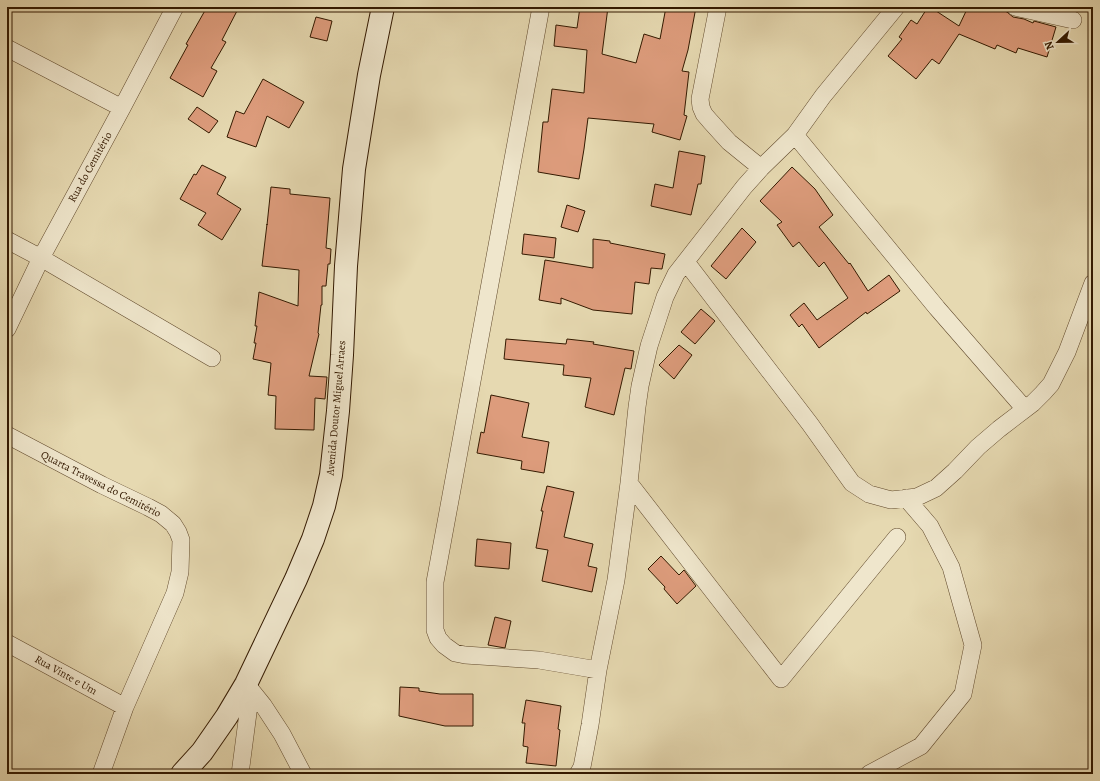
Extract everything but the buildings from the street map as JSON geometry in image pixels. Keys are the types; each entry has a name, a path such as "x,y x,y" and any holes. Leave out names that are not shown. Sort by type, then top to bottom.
{"main road":[{"name":"Avenida Doutor Miguel Arraes","path":"182,774 202,752 249,687 313,539 324,506 331,475 338,411 346,266 354,169 381,8"}],"street":[{"name":"Rua do Cemitério","path":"7,329 41,258 175,7"},
{"path":"541,7 435,582 435,630 438,638 444,645 455,653 539,660 598,670"},
{"path":"718,7 700,99 701,106 704,114 729,142 761,168"},
{"path":"578,774 582,767 598,670 616,580 629,483 637,407 649,346 665,297 676,274 744,187 795,135 822,96 896,7"},
{"path":"1015,7 1074,20"},
{"path":"7,48 122,108"},
{"path":"795,135 937,308 1024,408"},
{"path":"7,240 41,258 212,358"},
{"path":"686,262 810,424 852,483 869,494 891,500 917,497 936,488 998,428 1038,398 1051,384 1066,352 1093,283"},
{"name":"Quarta Travessa do Cemitério","path":"7,435 161,514 173,524 181,540 180,572 175,592 125,708 101,774"},
{"path":"629,483 781,679 897,537"},
{"path":"869,774 921,746 963,694 973,645 951,567 930,526 906,498"},
{"name":"Rua Vinte e Um","path":"7,643 125,708"},
{"path":"240,774 249,687"},
{"path":"249,687 282,734 303,774"}]}
